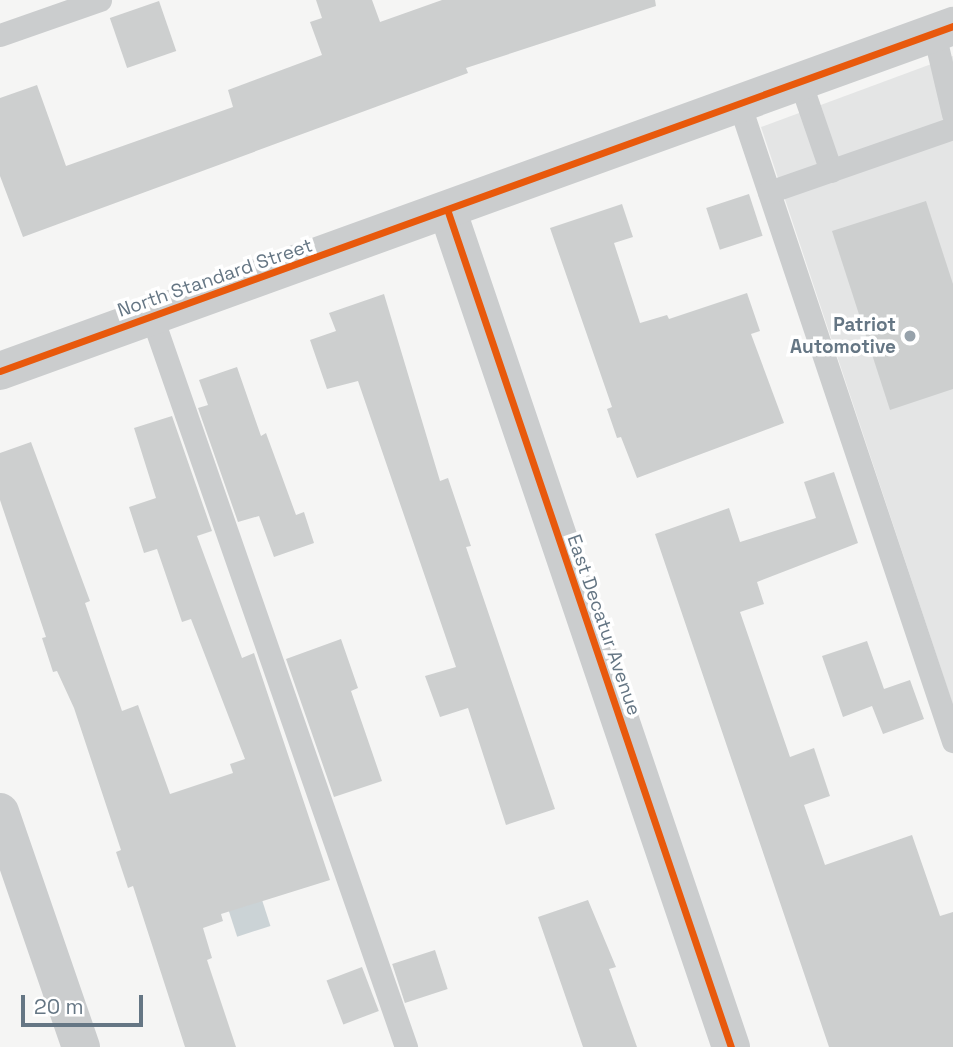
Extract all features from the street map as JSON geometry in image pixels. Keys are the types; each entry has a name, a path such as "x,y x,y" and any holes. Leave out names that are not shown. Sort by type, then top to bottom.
{"street":[{"name":"North Standard Street","path":"0,371 448,212 943,30"},
{"name":"East Decatur Avenue","path":"448,212 731,1047"},
{"path":"0,812 81,1047"}],"lane":[{"path":"0,35 100,0"},
{"path":"943,30 953,114"},
{"path":"801,84 831,171"},
{"path":"740,106 953,741"},
{"path":"769,192 953,128"},
{"path":"152,317 406,1047"}],"shaded area":[{"path":"953,56 953,705 761,127"},
{"path":"251,866 270,926 237,937 218,877"}],"building":[{"path":"316,0 372,0 380,22 442,0 655,0 656,6 466,68 468,73 23,237 0,176 0,98 37,85 66,166 233,107 228,90 322,55 310,22 322,18"},
{"path":"159,1 176,51 127,68 110,18"},
{"path":"749,194 763,236 720,250 706,208"},
{"name":"Patriot Automotive","path":"926,201 953,284 953,389 890,410 832,231"},
{"path":"622,204 633,237 614,243 640,323 667,315 669,319 747,293 760,331 751,334 784,423 637,478 621,437 617,438 607,409 612,407 550,228"},
{"path":"384,294 440,481 448,478 471,546 466,547 555,809 506,825 468,708 440,717 425,676 456,667 358,381 327,389 310,340 336,331 329,313"},
{"path":"237,367 261,436 266,433 296,515 304,512 314,543 274,557 259,516 238,522 198,408 208,405 199,380"},
{"path":"172,416 212,531 197,536 242,658 254,653 330,880 221,914 223,921 203,928 212,958 207,960 236,1047 185,1047 133,886 128,888 116,852 121,850 74,708 57,671 53,672 42,638 46,637 0,500 0,453 31,442 90,601 85,603 122,711 138,705 170,794 233,773 230,764 245,759 191,619 182,622 157,549 144,553 129,507 156,498 134,428"},
{"path":"834,472 858,543 757,582 764,604 740,612 790,757 814,748 830,796 804,805 825,865 912,835 940,916 953,912 953,1047 829,1047 655,534 729,508 740,542 816,518 804,482"},
{"path":"341,639 358,688 351,691 382,781 334,797 286,659"},
{"path":"867,641 884,689 910,680 924,719 883,734 872,706 843,717 822,656"},
{"path":"588,900 616,967 609,969 637,1047 583,1047 538,917"},
{"path":"435,950 448,989 405,1003 392,964"},
{"path":"362,967 379,1011 343,1024 327,981"}],"cycle path":[{"path":"0,371 953,26"},
{"path":"448,212 731,1047"}],"place":[{"name":"Patriot Automotive","path":"910,336"}]}
